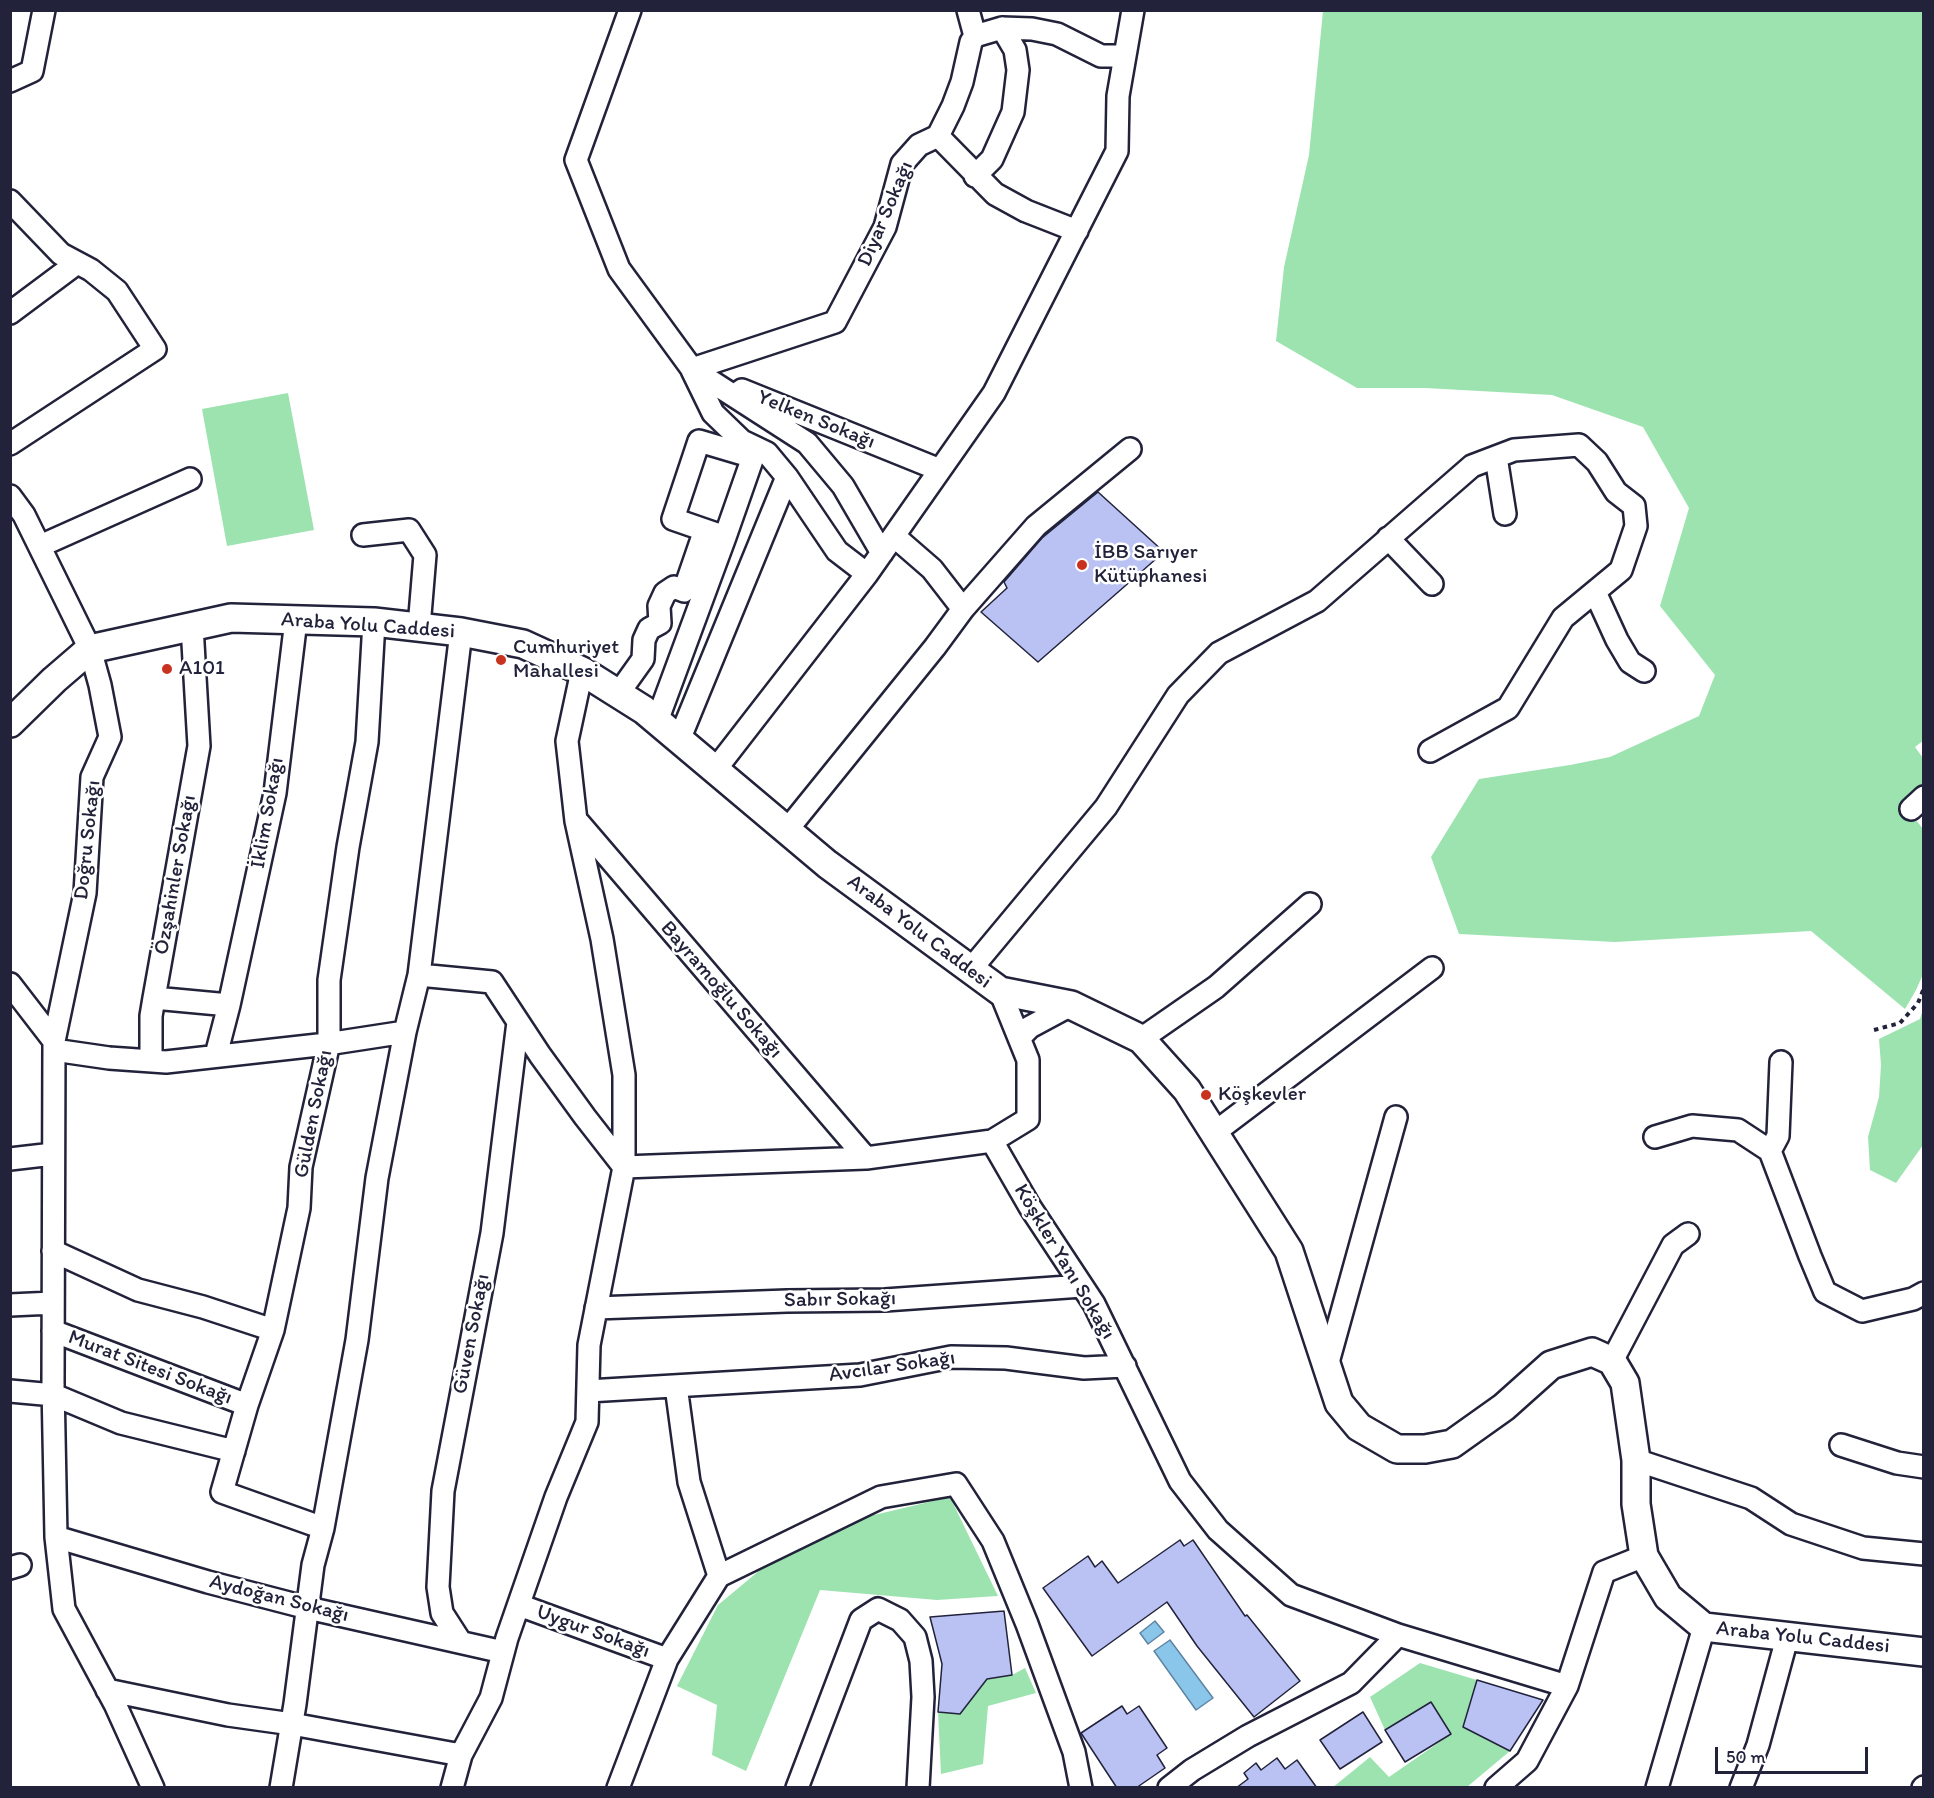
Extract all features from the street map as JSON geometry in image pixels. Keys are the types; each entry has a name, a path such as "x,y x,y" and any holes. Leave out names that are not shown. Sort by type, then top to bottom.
{"street":[{"path":"10,81 32,71 44,10"},
{"path":"630,10 576,160 619,269 692,369 713,413 742,441 767,453 788,477 837,550 867,574"},
{"path":"968,10 975,36"},
{"path":"715,770 867,574 994,393 1117,151 1118,96 1133,10"},
{"path":"975,176 992,159 1013,112 1018,70 1014,50 1002,28"},
{"path":"1077,231 1026,211 995,194 938,136 953,106 971,42 975,36 1002,28 1032,29 1058,34 1101,56 1125,56"},
{"name":"Diyar Sokağı","path":"692,369 835,322 885,227 902,164 919,146 938,136"},
{"path":"10,201 61,254 91,270 117,291 155,348 10,444"},
{"path":"10,313 77,263"},
{"path":"692,369 807,443 888,544 932,569 963,609"},
{"name":"Yelken Sokağı","path":"692,369 940,470"},
{"path":"971,969 1106,807 1178,695 1219,653 1317,601 1472,466 1514,450 1579,445 1597,462 1616,492 1634,506 1636,526 1621,570 1563,618 1508,708 1430,751"},
{"path":"787,830 935,648 963,609 1036,526 1130,449"},
{"path":"1496,457 1504,514"},
{"path":"679,740 788,477"},
{"path":"39,546 190,479"},
{"name":"Doğru Sokağı","path":"10,496 24,514 90,648 110,737 92,777 85,893 54,1046 53,1331 57,1537 64,1609 107,1690 153,1788"},
{"path":"363,535 409,531 425,555 419,627"},
{"path":"618,694 643,659 644,640 649,629 669,626 659,606 665,593 674,587 684,591 715,534 657,721"},
{"path":"1388,538 1432,584"},
{"path":"1595,592 1630,662 1644,671"},
{"name":"Araba Yolu Caddesi","path":"10,723 90,648 231,618 374,622 461,632 523,644 582,671 657,721 827,864 1000,991 1071,1005 1141,1039 1187,1090 1289,1251 1339,1403 1359,1427 1397,1449 1425,1449 1452,1444 1504,1407 1551,1365 1592,1352 1612,1361 1625,1383 1636,1460 1636,1504 1644,1556 1668,1597 1704,1627 1923,1652"},
{"name":"İklim Sokağı","path":"229,1005 275,793 296,620"},
{"name":"Gülden Sokağı","path":"323,1528 222,1492 246,1405 273,1330 299,1208 301,1167 329,1043 328,980 367,742 374,622"},
{"name":"Özşahinler Sokağı","path":"151,1061 151,1016 200,746 192,626"},
{"path":"281,1788 313,1565 323,1528 357,1340 377,1178 405,1032 419,975 461,632"},
{"path":"452,1788 461,1755 491,1698 503,1652 556,1497 587,1422 589,1346 624,1167 624,1075 602,939 576,821 567,741 582,671"},
{"name":"Bayramoğlu Sokağı","path":"576,821 866,1158"},
{"path":"1141,1039 1216,987 1310,904"},
{"path":"1214,1132 1432,968"},
{"path":"419,975 492,982 585,1117 624,1167"},
{"path":"10,984 18,1007 54,1046 110,1058 166,1062 405,1032"},
{"path":"624,1167 866,1158 992,1141 1028,1119 1028,1060 1000,991"},
{"path":"154,998 229,1005 216,1055"},
{"path":"1019,1038 1047,1017 1071,1005"},
{"name":"Güven Sokağı","path":"460,1641 442,1613 438,1587 443,1491 492,1233 518,1022"},
{"path":"1770,1150 1778,1136 1781,1062"},
{"path":"1327,1366 1396,1117"},
{"path":"1655,1137 1692,1126 1737,1130 1770,1150 1809,1256 1826,1292 1862,1311 1913,1299 1923,1293"},
{"name":"Köşkler Yanı Sokağı","path":"992,1141 1030,1207 1094,1304 1180,1480 1218,1530 1291,1595 1398,1635 1567,1686"},
{"path":"10,1159 53,1154"},
{"path":"1612,1361 1673,1245 1688,1234"},
{"path":"53,1251 138,1290 203,1307 273,1330"},
{"name":"Sabır Sokağı","path":"596,1308 787,1300 885,1300 1082,1286"},
{"path":"10,1305 53,1303"},
{"name":"Murat Sitesi Sokağı","path":"53,1331 246,1405"},
{"name":"Avcılar Sokağı","path":"588,1391 861,1375 951,1357 1006,1358 1084,1368 1125,1366"},
{"path":"676,1386 689,1482 719,1576"},
{"path":"10,1391 54,1395 121,1423 234,1451"},
{"path":"1841,1445 1897,1463 1923,1467"},
{"path":"1636,1460 1751,1498 1791,1524 1863,1548 1923,1554"},
{"path":"618,1788 667,1659 719,1576 881,1497 956,1484 993,1541 1001,1560 1074,1752 1081,1788"},
{"name":"Aydoğan Sokağı","path":"57,1537 208,1582 308,1608 503,1652"},
{"path":"1496,1788 1527,1761 1567,1686 1604,1572 1644,1556"},
{"name":"Uygur Sokağı","path":"519,1605 667,1659"},
{"path":"797,1788 861,1620 878,1609 900,1620 915,1637 921,1661 924,1697 918,1788"},
{"path":"1657,1788 1704,1627"},
{"path":"1169,1788 1192,1770 1248,1736 1351,1683 1398,1635"},
{"path":"1741,1788 1758,1745 1787,1638"},
{"path":"107,1690 228,1715 292,1724 461,1755"}],"path":[{"path":"1874,1030 1900,1023 1918,1003 1923,988"}],"green space":[{"path":"1323,11 1923,11 1924,740 1915,747 1923,758 1924,790 1906,807 1923,829 1924,972 1905,1009 1811,931 1615,942 1459,934 1431,857 1479,779 1610,757 1699,716 1715,675 1660,606 1689,508 1643,427 1552,395 1425,388 1357,388 1276,341 1284,267 1309,155"},
{"path":"288,393 314,530 227,546 202,409"},
{"path":"1923,1009 1923,1145 1896,1183 1870,1170 1868,1137 1879,1097 1881,1065 1879,1039 1920,1019"},
{"path":"950,1497 998,1596 937,1600 820,1590 746,1771 712,1755 717,1705 677,1686 718,1605 760,1570 853,1520"},
{"path":"1420,1663 1477,1680 1463,1727 1510,1751 1467,1787 1332,1788 1370,1757 1389,1777 1451,1734 1431,1702 1385,1730 1370,1697"},
{"path":"1025,1668 1036,1693 988,1706 983,1764 941,1774 938,1712 960,1714 987,1679 1012,1675"}],"water":[{"path":"1155,1621 1164,1632 1148,1644 1140,1633"},
{"path":"1170,1640 1213,1698 1196,1710 1154,1651"}],"building":[{"name":"İBB Sarıyer Kütüphanesi","path":"1098,492 1164,552 1038,662 981,612 1007,588 1004,582 1042,538"},
{"path":"1180,1540 1184,1546 1193,1540 1245,1616 1247,1615 1300,1681 1254,1717 1197,1646 1167,1602 1092,1656 1043,1588 1088,1556 1095,1567 1102,1561 1118,1583"},
{"path":"1004,1611 1012,1675 987,1679 960,1714 938,1712 942,1664 930,1617"},
{"path":"1477,1680 1543,1700 1510,1751 1463,1727"},
{"path":"1431,1702 1451,1734 1405,1762 1385,1730"},
{"path":"1122,1706 1127,1714 1139,1706 1167,1748 1157,1755 1165,1768 1136,1788 1117,1788 1081,1733"},
{"path":"1363,1712 1382,1742 1340,1769 1320,1740"},
{"path":"1277,1758 1285,1769 1297,1760 1317,1788 1236,1788 1248,1779 1244,1773 1256,1763 1261,1770"}],"place":[{"name":"İBB Sarıyer Kütüphanesi","path":"1082,565"},
{"name":"Cumhuriyet Mahallesi","path":"501,660"},
{"name":"A101","path":"167,669"},
{"name":"Köşkevler","path":"1206,1095"}]}
